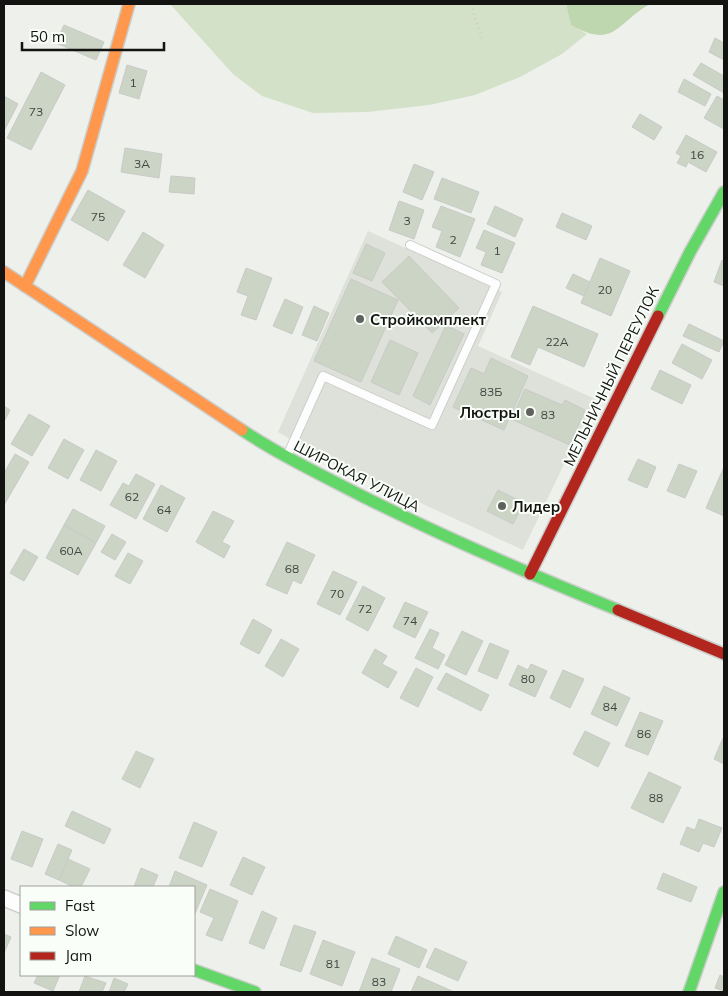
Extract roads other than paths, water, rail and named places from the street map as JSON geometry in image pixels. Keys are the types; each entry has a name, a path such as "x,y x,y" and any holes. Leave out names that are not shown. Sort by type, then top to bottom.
{"street":[{"path":"26,286 82,171 129,4"},
{"name":"МЕЛЬНИЧНЫЙ ПЕРЕУЛОК","path":"530,574 690,252 724,192"},
{"name":"ШИРОКАЯ УЛИЦА","path":"4,272 249,435 304,467 416,523 530,574 724,654"},
{"path":"690,992 724,892"},
{"path":"4,898 20,905"},
{"path":"195,970 254,992"}],"lane":[{"path":"287,457 323,376 432,425 496,284 410,246"}],"place":[{"name":"Стройкомплект","path":"360,319"},
{"name":"Люстры","path":"530,412"},
{"name":"Лидер","path":"502,506"}]}
